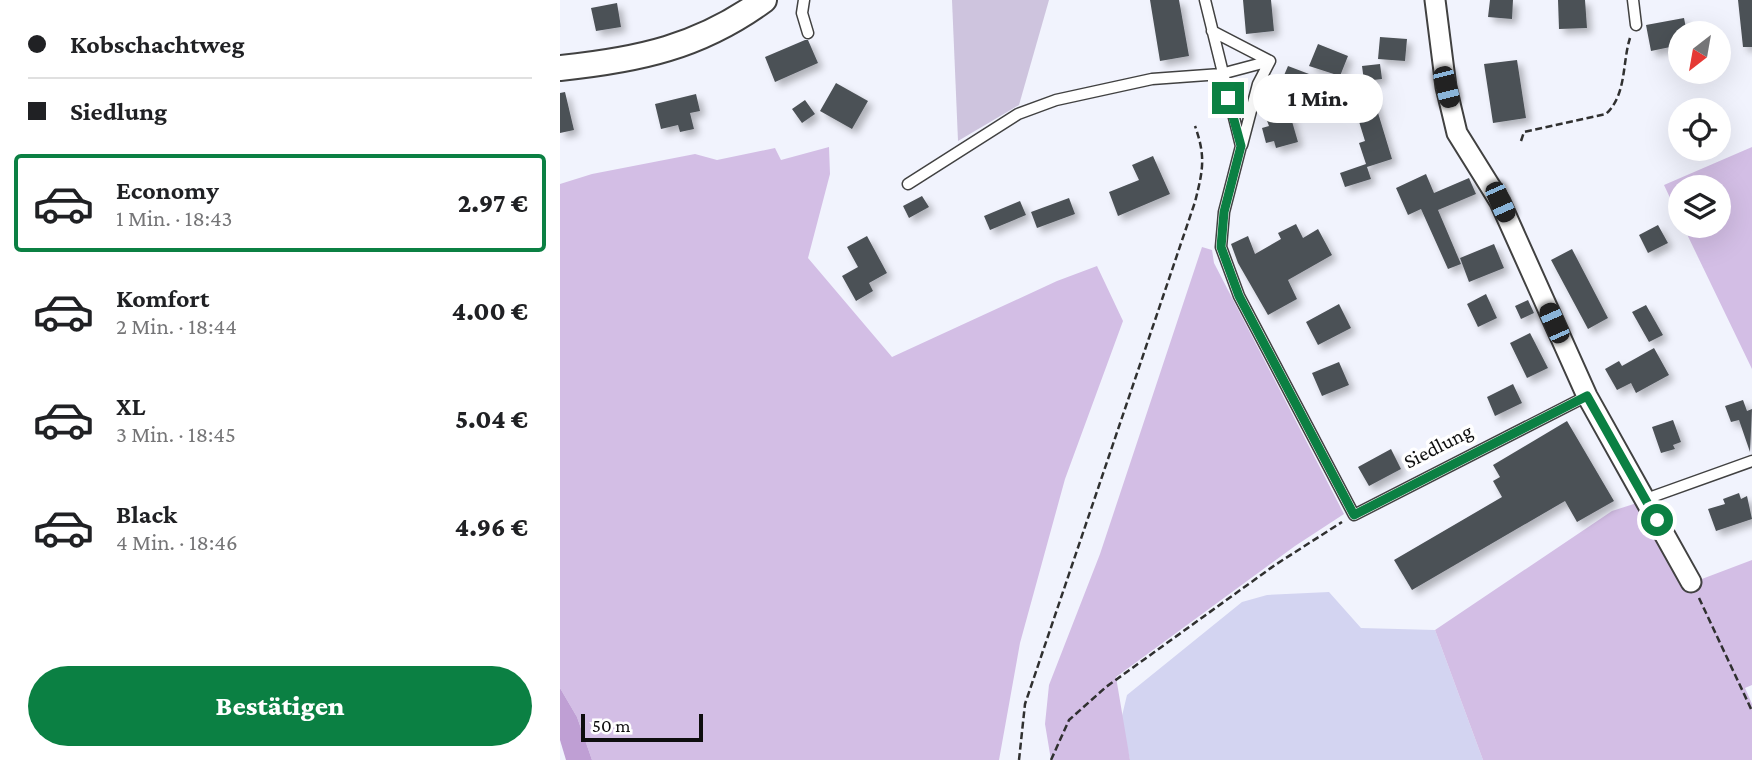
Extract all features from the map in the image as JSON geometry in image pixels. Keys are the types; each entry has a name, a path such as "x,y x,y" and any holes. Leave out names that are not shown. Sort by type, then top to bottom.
{"street":[{"path":"560,68 634,60 700,39 736,21 764,0"},
{"path":"1435,0 1446,87 1457,133 1500,202 1587,396 1691,582"}],"lane":[{"path":"804,0 803,13 808,33"},
{"path":"1205,0 1221,74 1241,146"},
{"path":"1633,0 1636,25"},
{"path":"1212,31 1270,61"},
{"path":"908,184 1018,114 1056,100 1152,79 1221,74 1270,61"},
{"path":"1270,61 1258,84 1241,146 1224,212 1221,247 1239,296 1354,515"},
{"name":"Siedlung","path":"1354,515 1587,396"},
{"path":"1646,499 1752,461"}],"path":[{"path":"1521,141 1524,132 1606,114 1614,106 1623,79 1629,41 1636,25"},
{"path":"1019,760 1025,704 1195,202 1204,167 1203,151 1195,126"},
{"path":"1051,760 1069,720 1106,687 1275,565 1354,515"},
{"path":"1691,582 1752,711"}],"shaded area":[{"path":"952,0 1049,0 1019,105 958,141"},
{"path":"829,147 830,174 808,258 892,357 1057,281 1097,266 1123,321 1065,479 1020,643 999,760 592,760 577,717 560,688 560,184 592,174 695,154 717,160 775,148 781,160"},
{"path":"1752,147 1752,369 1689,238 1731,238 1731,175 1687,175 1720,161 1731,161 1731,156"},
{"path":"1202,247 1212,250 1214,263 1344,514 1295,546 1116,677 1130,760 1051,760 1045,724 1049,685 1100,554"},
{"path":"1640,502 1686,585 1752,560 1752,685 1745,688 1752,704 1752,760 1483,760 1435,630 1612,511"},
{"path":"1329,592 1361,628 1435,630 1483,760 1130,760 1121,720 1127,695 1242,602 1267,595"},
{"path":"560,688 577,717 592,760 566,760 560,740"}],"building":[{"path":"1150,0 1179,0 1189,56 1160,61"},
{"path":"1243,0 1271,0 1274,31 1246,34"},
{"path":"1490,0 1513,0 1512,19 1488,17"},
{"path":"1558,0 1585,0 1587,28 1559,29"},
{"path":"1738,0 1752,0 1752,47 1743,47"},
{"path":"617,3 621,27 596,31 591,8"},
{"path":"1684,18 1685,21 1668,21 1668,47 1651,51 1646,25"},
{"path":"1380,37 1407,39 1405,61 1378,59"},
{"path":"808,40 818,63 775,82 765,57"},
{"path":"1318,44 1348,56 1340,76 1309,66"},
{"path":"1517,60 1526,118 1493,123 1484,64"},
{"path":"1380,64 1382,79 1364,81 1362,66"},
{"path":"1288,66 1309,74 1303,88 1282,80"},
{"path":"836,83 868,101 852,129 820,111"},
{"path":"565,92 574,130 560,133 560,93"},
{"path":"1372,93 1392,159 1367,167 1371,179 1345,187 1340,173 1366,164 1359,143 1365,141 1352,99"},
{"path":"696,94 700,111 690,113 694,129 680,132 678,125 661,129 655,104"},
{"path":"805,100 815,114 802,123 792,109"},
{"path":"1289,111 1298,142 1276,148 1274,141 1266,143 1262,128 1269,126 1266,118"},
{"path":"1153,156 1170,194 1118,216 1109,192 1139,180 1132,165"},
{"path":"1426,174 1434,193 1469,178 1476,194 1438,210 1461,264 1448,269 1421,209 1408,215 1396,188"},
{"path":"922,196 929,207 909,218 903,206"},
{"path":"1069,198 1075,214 1037,228 1031,212"},
{"path":"1020,201 1026,215 990,230 984,216"},
{"path":"1296,224 1303,238 1318,229 1332,255 1288,280 1297,299 1268,315 1238,263 1231,244 1248,236 1255,254 1281,239 1278,233"},
{"path":"1658,225 1668,243 1648,253 1639,235"},
{"path":"867,236 887,273 869,283 873,291 856,301 842,276 858,267 847,247"},
{"path":"1494,244 1504,268 1469,282 1460,258"},
{"path":"1572,249 1608,318 1588,329 1551,260"},
{"path":"1486,294 1497,318 1478,327 1467,304"},
{"path":"1528,300 1534,313 1521,319 1515,306"},
{"path":"1339,304 1351,328 1318,345 1306,322"},
{"path":"1646,305 1663,335 1649,342 1632,312"},
{"path":"1530,333 1548,368 1527,378 1510,343"},
{"path":"1654,348 1669,375 1636,393 1631,383 1617,390 1605,369 1619,361 1622,366"},
{"path":"1339,362 1349,385 1322,396 1312,373"},
{"path":"1513,384 1522,403 1495,416 1487,397"},
{"path":"1743,400 1747,411 1752,409 1750,452 1739,420 1731,422 1725,406"},
{"path":"1673,420 1681,442 1673,445 1675,449 1661,453 1652,427"},
{"path":"1567,421 1614,501 1577,522 1565,501 1412,590 1394,560 1502,497 1493,481 1500,477 1493,465"},
{"path":"1391,449 1401,469 1369,486 1358,467"},
{"path":"1739,493 1741,499 1747,496 1752,519 1716,531 1708,509 1725,504 1723,499"}],"route":[{"path":"1228,98 1241,146 1224,212 1221,247 1239,296 1354,515 1587,396 1657,520"}]}
